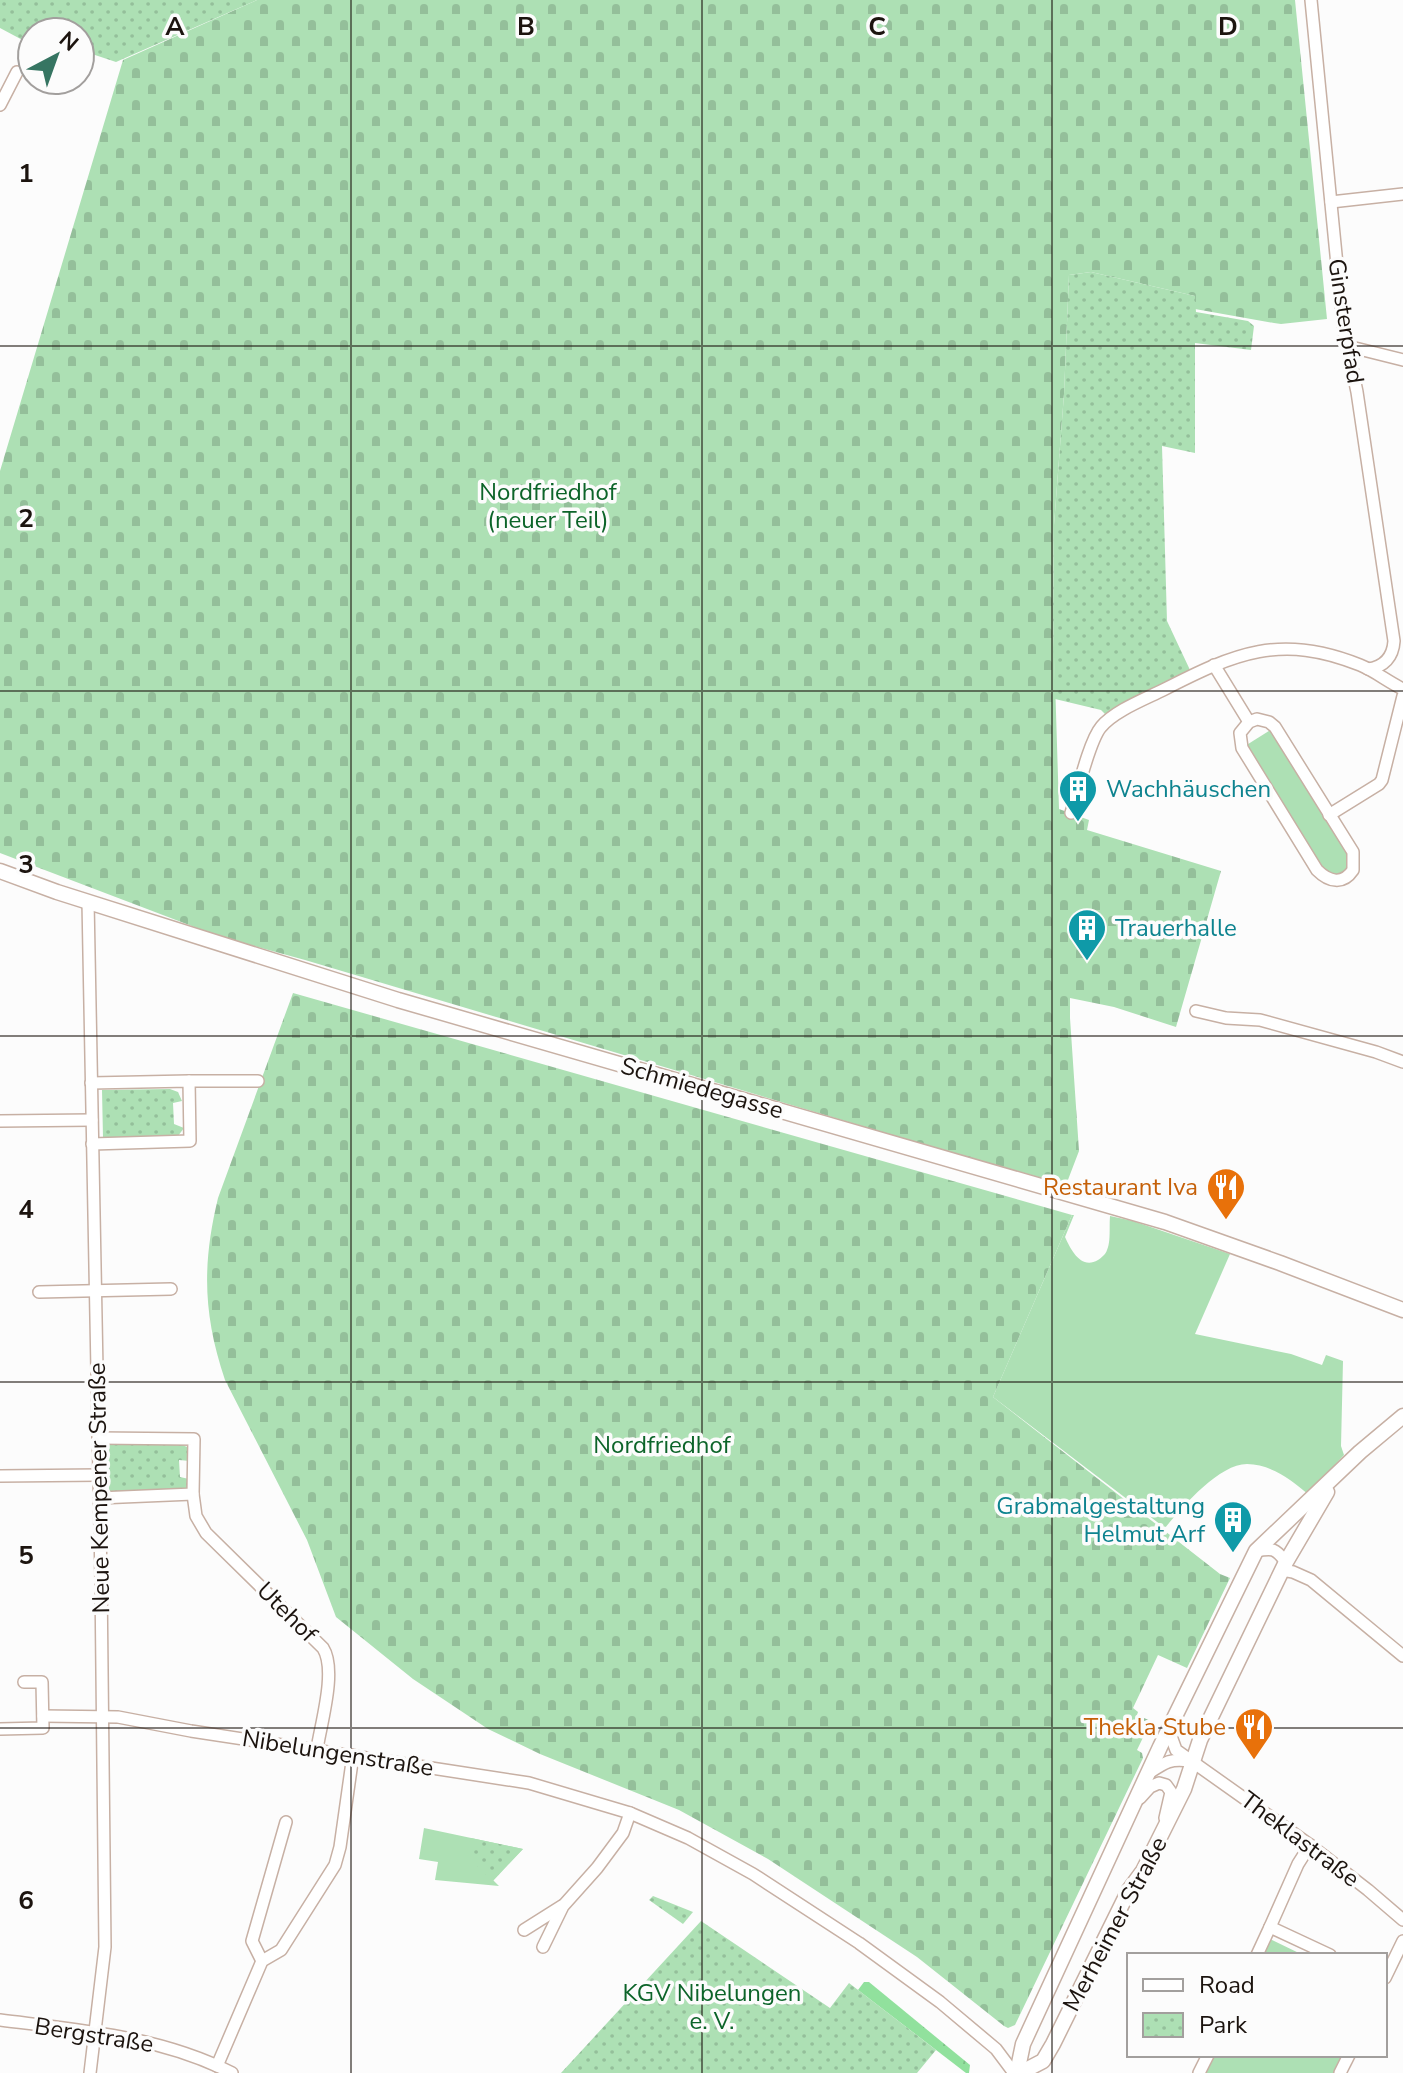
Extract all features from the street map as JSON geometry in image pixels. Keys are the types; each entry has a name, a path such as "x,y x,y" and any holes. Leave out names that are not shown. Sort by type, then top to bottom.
{"street":[{"name":"Ginsterpfad","path":"1311,0 1343,326 1357,392 1394,641 1403,658"},
{"path":"0,105 16,74"},
{"path":"1331,202 1403,194"},
{"path":"1347,346 1403,360"},
{"path":"1368,669 1380,666 1389,658 1394,641"},
{"path":"1071,813 1097,733 1104,723 1214,665 1263,649 1299,649 1328,654 1368,669 1403,689"},
{"path":"1214,665 1249,722"},
{"path":"1329,815 1382,780 1403,696"},
{"path":"1262,719 1275,727 1329,815 1354,857 1351,873 1341,881 1327,878 1317,870 1242,748 1240,733 1249,722 1262,719"},
{"name":"Schmiedegasse","path":"0,871 57,892 398,1000 1165,1222 1403,1310"},
{"name":"Neue Kempener Straße","path":"88,901 105,1947 90,2073"},
{"path":"1196,1011 1226,1018 1260,1020 1403,1062"},
{"path":"92,1144 190,1141 189,1081"},
{"path":"91,1083 258,1081"},
{"path":"0,1121 92,1120"},
{"path":"39,1292 171,1289"},
{"name":"Merheimer Straße","path":"1017,2073 1023,2044 1171,1723 1256,1551 1371,1441 1403,1416"},
{"path":"98,1438 194,1439 193,1494 99,1498"},
{"name":"Merheimer Straße","path":"1017,2073 1043,2061 1129,1890 1163,1835 1184,1789 1200,1740 1284,1566 1339,1474"},
{"path":"0,1476 99,1475"},
{"name":"Utehof","path":"193,1494 196,1516 206,1533 323,1648 328,1657 330,1671 317,1749"},
{"path":"1256,1551 1270,1548 1278,1553 1284,1566 1311,1580 1403,1656"},
{"path":"0,1729 43,1728 42,1682 24,1682"},
{"name":"Nibelungenstraße","path":"43,1716 118,1717 529,1783 630,1813 688,1838 753,1874 859,1943 940,2002 996,2049 1017,2073"},
{"path":"1171,1723 1176,1750 1194,1761"},
{"path":"217,2066 262,1961 281,1950 335,1865 353,1755"},
{"path":"1149,1773 1165,1762 1177,1759 1194,1761"},
{"name":"Theklastraße","path":"1194,1761 1310,1845 1403,1920"},
{"path":"1136,1802 1150,1787 1159,1783 1166,1785 1171,1792 1163,1835"},
{"path":"543,1947 563,1906 623,1833 630,1813"},
{"path":"262,1961 252,1941 286,1822"},
{"path":"1258,1953 1298,1864 1310,1845"},
{"path":"524,1930 563,1906"},
{"path":"1270,1927 1326,1953"},
{"path":"1387,1974 1403,1941"},
{"name":"Bergstraße","path":"0,2020 95,2032 170,2048 232,2073"}],"green space":[{"path":"0,0 257,0 116,62 96,55 96,16 16,16 16,37 0,28"},
{"name":"Nordfriedhof (neuer Teil)","path":"257,0 1295,0 1327,319 1274,323 1195,309 1195,296 1091,272 1069,275 1054,525 1053,615 1059,809 1089,820 1087,830 1221,871 1176,1027 1114,1007 1070,998 1079,1151 1066,1185 218,936 0,853 0,471 123,60"},
{"path":"1091,272 1195,296 1196,312 1248,321 1254,326 1251,350 1195,343 1195,453 1162,446 1167,621 1190,670 1105,714 1101,710 1055,699 1054,525 1069,275"},
{"path":"1272,729 1348,851 1350,863 1345,872 1336,875 1324,872 1245,746"},
{"name":"Nordfriedhof","path":"293,993 1072,1215 993,1397 1220,1574 1230,1578 1187,1668 1158,1655 1133,1708 1137,1715 1151,1721 1137,1750 1143,1758 1015,2025 1004,2026 917,1957 768,1859 679,1810 540,1754 488,1729 413,1679 336,1617 307,1540 225,1380 212,1333 207,1289 209,1245 218,1198"},
{"path":"170,1089 178,1092 182,1101 173,1103 174,1124 184,1128 178,1136 103,1138 102,1090"},
{"path":"1072,1215 1065,1237 1082,1261 1092,1262 1103,1256 1108,1246 1110,1216 1230,1254 1195,1334 1291,1354 1322,1365 1326,1355 1343,1361 1341,1446 1344,1455 1308,1494 1272,1470 1247,1464 1236,1466 1202,1488 1165,1528 993,1397"},
{"path":"178,1443 190,1452 190,1461 179,1460 180,1477 189,1479 186,1490 109,1492 108,1444"},
{"path":"424,1828 523,1849 493,1880 499,1886 435,1880 438,1862 419,1859"},
{"path":"471,1838 523,1849 493,1881 475,1862"},
{"path":"653,1896 693,1912 683,1924 649,1900"},
{"name":"KGV Nibelungen e. V.","path":"701,1921 830,2008 849,1983 936,2050 917,2073 561,2073"},
{"path":"1268,1938 1299,1953 1261,1953"},
{"path":"864,1982 869,1982 970,2065 969,2073 858,1990"},
{"path":"1212,2057 1341,2057 1334,2073 1204,2073"}],"place":[{"name":"Wachhäuschen","path":"1078,823"},
{"name":"Trauerhalle","path":"1087,962"},
{"name":"Restaurant Iva","path":"1226,1221"},
{"name":"Grabmalgestaltung Helmut Arf","path":"1233,1554"},
{"name":"Thekla Stube","path":"1254,1761"}]}
